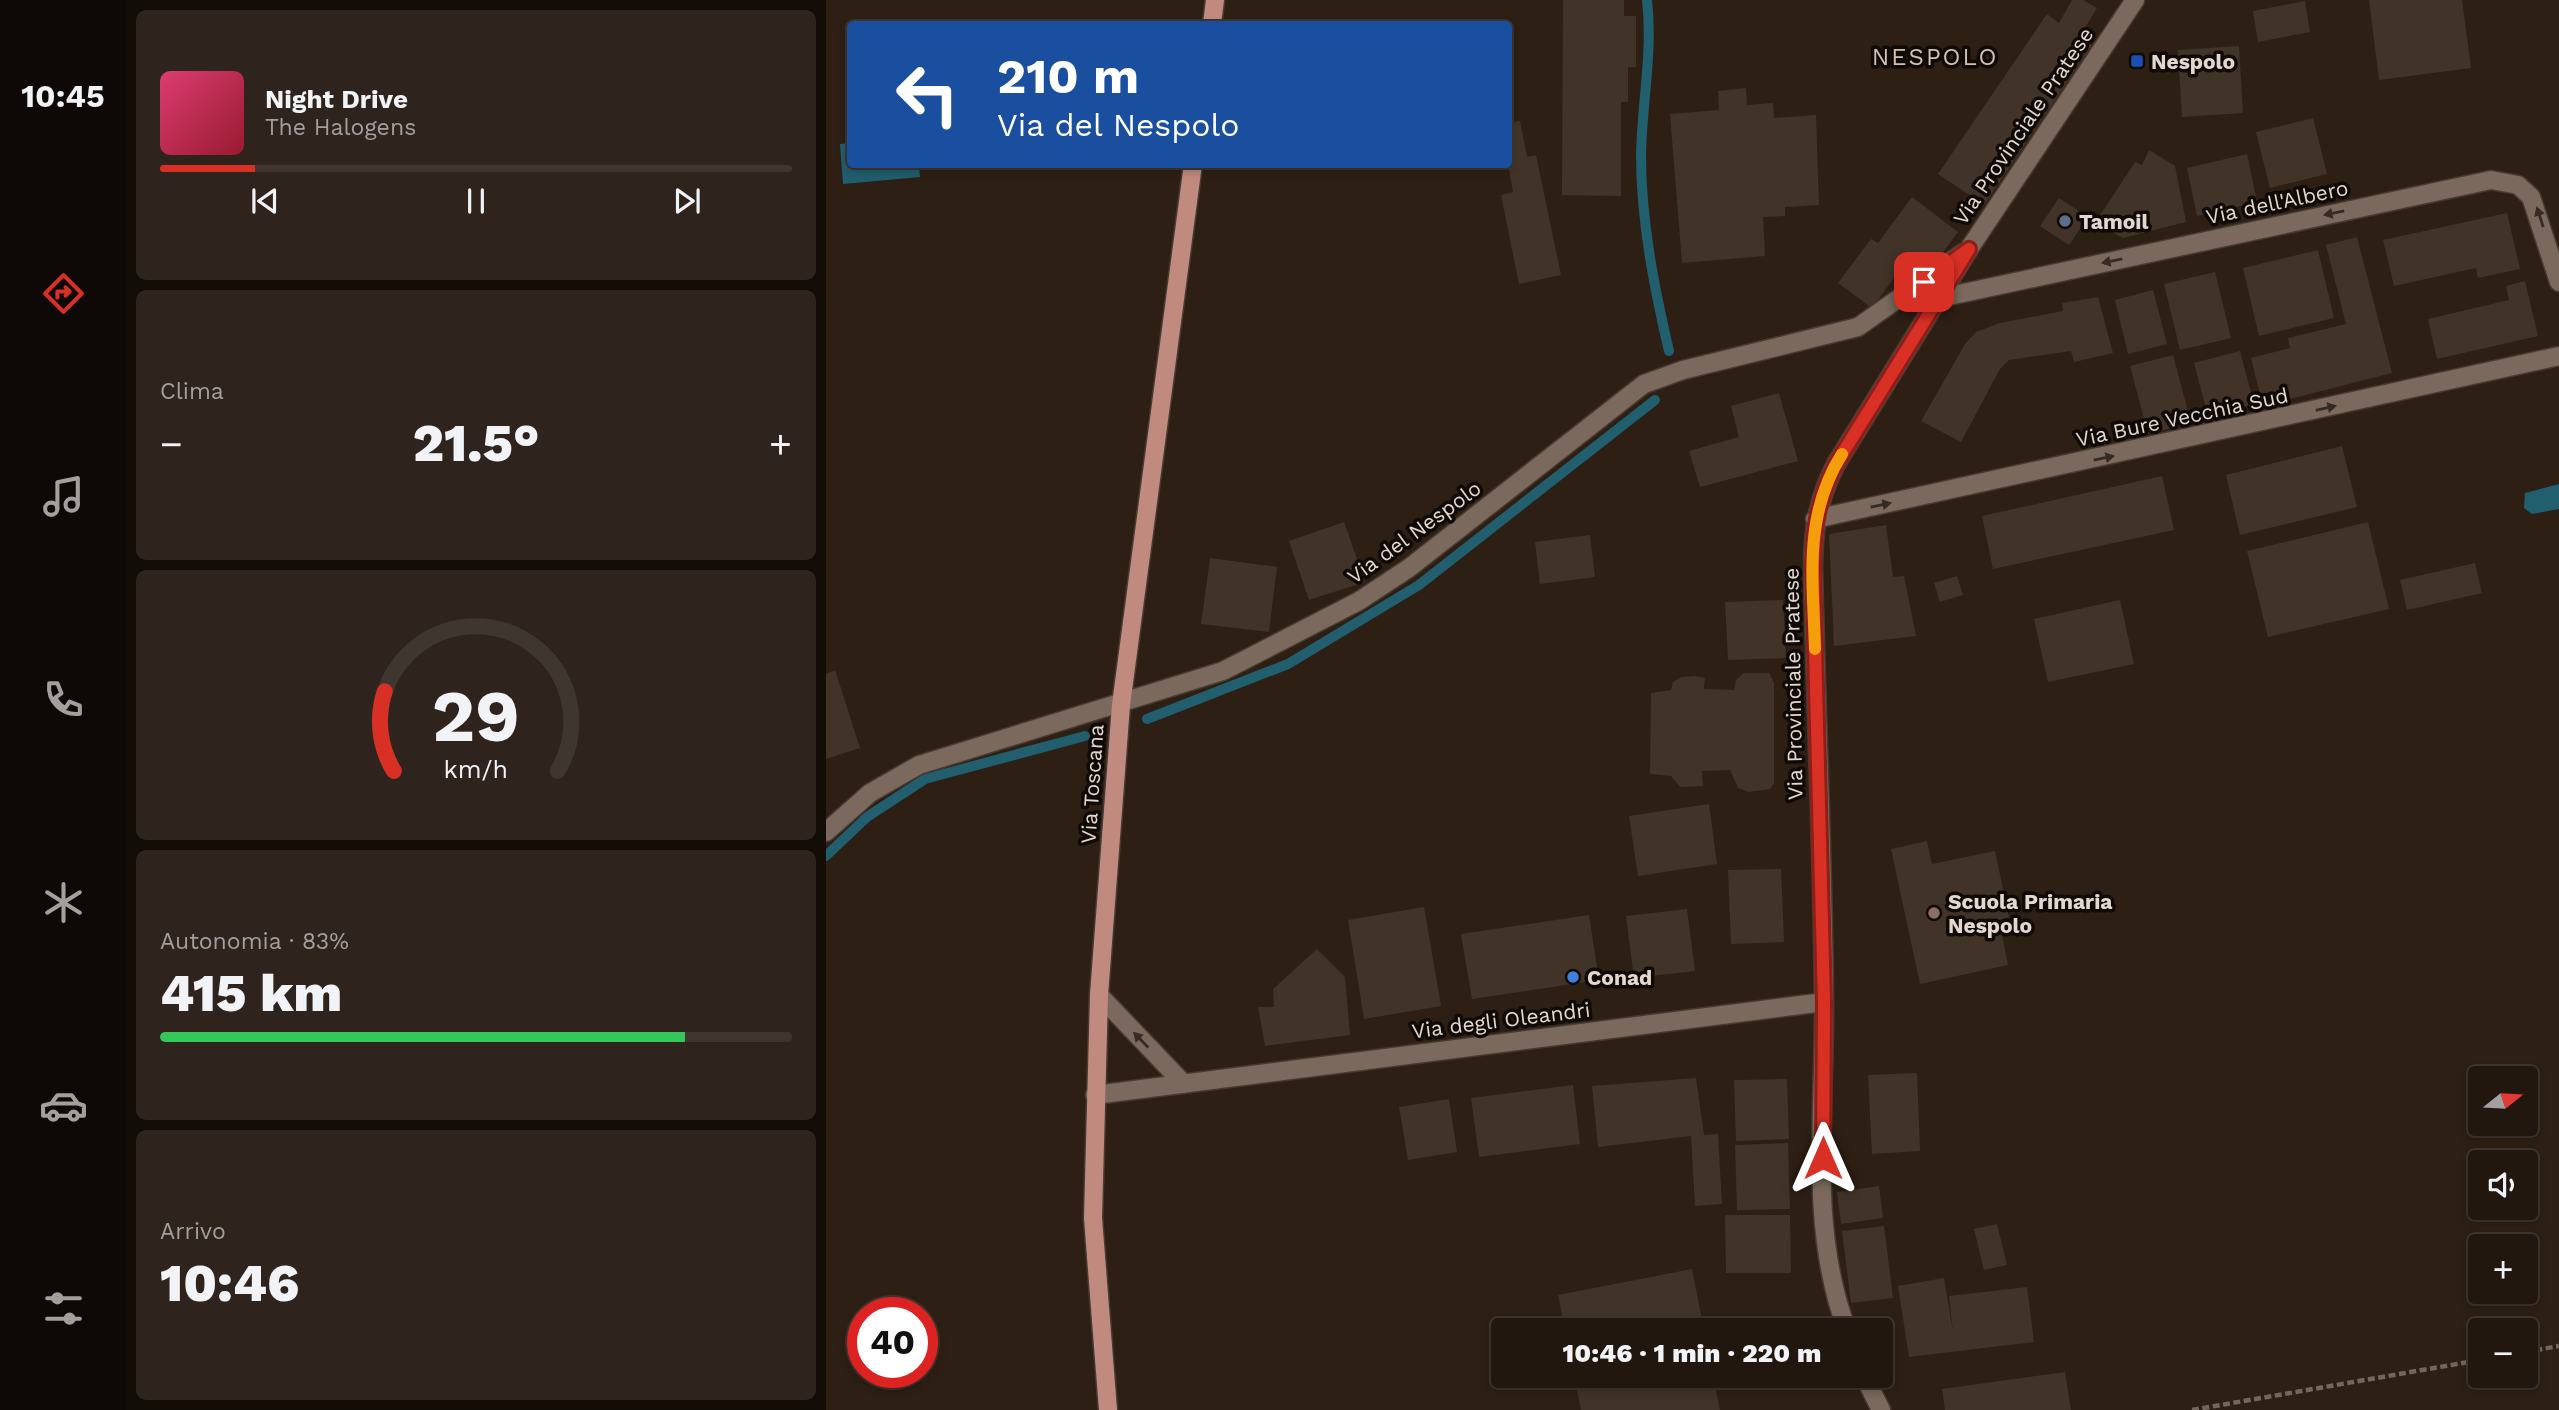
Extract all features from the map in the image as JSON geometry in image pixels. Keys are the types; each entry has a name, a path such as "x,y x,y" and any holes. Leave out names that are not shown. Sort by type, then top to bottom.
{"main road":[{"path":"1212,21 1215,0"},
{"name":"Via Toscana","path":"1108,1410 1093,1218 1099,995 1121,705 1192,168"}],"street":[{"name":"Via Provinciale Pratese","path":"1844,1318 1831,1271 1823,1210 1824,1002 1813,568 1815,519 1824,486 1836,464 1969,249 2135,0"},
{"name":"Via dell'Albero","path":"1940,298 2491,180 2518,185 2531,197 2559,282"},
{"name":"Via del Nespolo","path":"826,832 870,793 919,765 1121,705 1223,671 1359,601 1409,568 1644,384 1683,370 1858,327 1969,249"},
{"name":"Via Bure Vecchia Sud","path":"1815,519 2559,356"},
{"path":"1099,995 1184,1084"},
{"name":"Via degli Oleandri","path":"1095,1095 1824,1002"},
{"path":"1870,1388 1881,1410"}],"path":[{"path":"2538,1350 2559,1346"},
{"path":"2192,1410 2468,1362"}],"water":[{"path":"847,143 847,168 919,168 920,177 843,184 840,144"},
{"path":"2559,484 2559,509 2532,514 2524,508 2525,493"}],"building":[{"path":"1563,0 1624,0 1624,16 1636,16 1636,67 1628,67 1628,102 1621,102 1621,196 1562,195"},
{"path":"2072,0 2083,0 2097,8 2080,36 2092,45 1984,205 1938,174 2047,14 2059,23"},
{"path":"2369,0 2462,0 2471,68 2379,80"},
{"path":"2305,1 2310,32 2258,42 2253,11"},
{"path":"2239,46 2243,113 2182,117 2178,50"},
{"path":"1746,88 1747,105 1773,103 1774,118 1816,115 1819,205 1785,207 1785,216 1763,217 1765,256 1682,263 1670,114 1719,110 1718,91"},
{"path":"2313,118 2327,174 2270,188 2256,132"},
{"path":"1520,121 1527,157 1536,155 1561,275 1519,284 1501,195 1513,192 1509,168 1512,168 1512,122"},
{"path":"2149,150 2175,166 2186,222 2123,238 2095,223 2135,162 2142,165"},
{"path":"2247,154 2257,202 2197,216 2187,168"},
{"path":"1912,197 1958,232 1924,278 1905,263 1872,308 1838,283 1871,239 1878,243"},
{"path":"2059,198 2088,217 2069,245 2040,226"},
{"path":"2507,213 2520,269 2478,278 2476,268 2394,286 2383,240"},
{"path":"2357,237 2392,373 2263,406 2251,358 2290,348 2288,338 2346,324 2326,245"},
{"path":"2318,250 2334,318 2259,336 2243,268"},
{"path":"2215,272 2231,338 2180,350 2164,284"},
{"path":"2525,281 2538,336 2437,359 2428,319 2509,300 2506,286"},
{"path":"2153,290 2167,344 2128,354 2115,300"},
{"path":"2098,297 2113,353 2074,362 2071,351 2009,360 2000,369 1961,442 1921,421 1965,344 1976,332 2000,323 2063,311 2062,303"},
{"path":"2240,351 2254,404 2208,416 2194,363"},
{"path":"2173,355 2191,423 2148,434 2130,366"},
{"path":"1779,393 1798,461 1700,487 1689,451 1739,437 1731,406"},
{"path":"2342,446 2357,507 2240,535 2226,475"},
{"path":"2162,476 2174,530 1993,569 1982,516"},
{"path":"1344,522 1365,582 1309,600 1289,541"},
{"path":"2368,522 2389,609 2268,637 2247,551"},
{"path":"1886,525 1893,577 1904,576 1916,636 1834,646 1829,534"},
{"path":"1590,535 1595,577 1540,584 1535,542"},
{"path":"1210,558 1277,567 1269,632 1201,624"},
{"path":"2475,563 2482,593 2407,610 2400,580"},
{"path":"1957,576 1963,595 1940,602 1934,583"},
{"path":"1783,600 1786,658 1728,660 1725,602"},
{"path":"2120,600 2134,664 2048,682 2034,619"},
{"path":"835,670 860,748 826,759 826,674"},
{"path":"1744,673 1769,673 1774,683 1774,783 1770,789 1749,792 1738,788 1730,770 1702,771 1703,786 1680,787 1671,776 1650,774 1651,693 1671,690 1673,682 1681,677 1695,676 1705,678 1704,689 1734,690 1736,680"},
{"path":"1709,804 1717,864 1638,876 1629,816"},
{"path":"1927,841 1932,864 1995,851 2009,917 1999,920 2008,965 1920,984 1891,849"},
{"path":"1781,869 1784,942 1731,944 1728,870"},
{"path":"1424,907 1441,1006 1364,1019 1348,920"},
{"path":"1687,909 1695,971 1634,978 1626,916"},
{"path":"1589,915 1599,980 1472,999 1461,934"},
{"path":"1317,949 1345,977 1350,1035 1265,1046 1258,1007 1274,1007 1273,989"},
{"path":"1917,1073 1920,1151 1872,1154 1868,1075"},
{"path":"1696,1078 1704,1135 1718,1134 1722,1204 1695,1206 1691,1136 1598,1147 1592,1086"},
{"path":"1787,1079 1789,1139 1736,1141 1734,1080"},
{"path":"1573,1085 1580,1144 1479,1157 1471,1098"},
{"path":"1449,1099 1457,1152 1408,1160 1399,1107"},
{"path":"1788,1143 1790,1209 1737,1210 1735,1145"},
{"path":"1879,1186 1883,1218 1841,1224 1837,1192"},
{"path":"1725,1215 1790,1215 1791,1273 1726,1273"},
{"path":"1997,1224 2007,1265 1984,1270 1974,1229"},
{"path":"1884,1226 1893,1298 1851,1303 1842,1231"},
{"path":"1692,1269 1702,1318 1563,1318 1558,1295"},
{"path":"1944,1278 1953,1332 1949,1296 2027,1287 2034,1342 1909,1357 1898,1286"},
{"path":"2065,1372 2071,1410 1945,1410 1942,1389"},
{"path":"1576,1388 1715,1388 1720,1410 1581,1410"}],"waterway":[{"path":"1647,0 1649,39 1641,155 1643,204 1649,253 1669,351"},
{"path":"1147,719 1288,664 1419,585 1655,400"},
{"path":"826,856 867,817 925,779 1085,736"}],"slow traffic":[{"path":"1815,649 1815,519 1824,486 1842,454"}],"place":[{"name":"Nespolo","path":"2137,61"},
{"name":"Tamoil","path":"2065,221"},
{"name":"Scuola Primaria Nespolo","path":"1934,913"},
{"name":"Conad","path":"1573,977"}],"district":[{"name":"NESPOLO","path":"1935,57"}],"route":[{"path":"1823,1158 1824,1002 1813,568 1815,519 1824,486 1836,464 1969,249 1924,282"}]}
